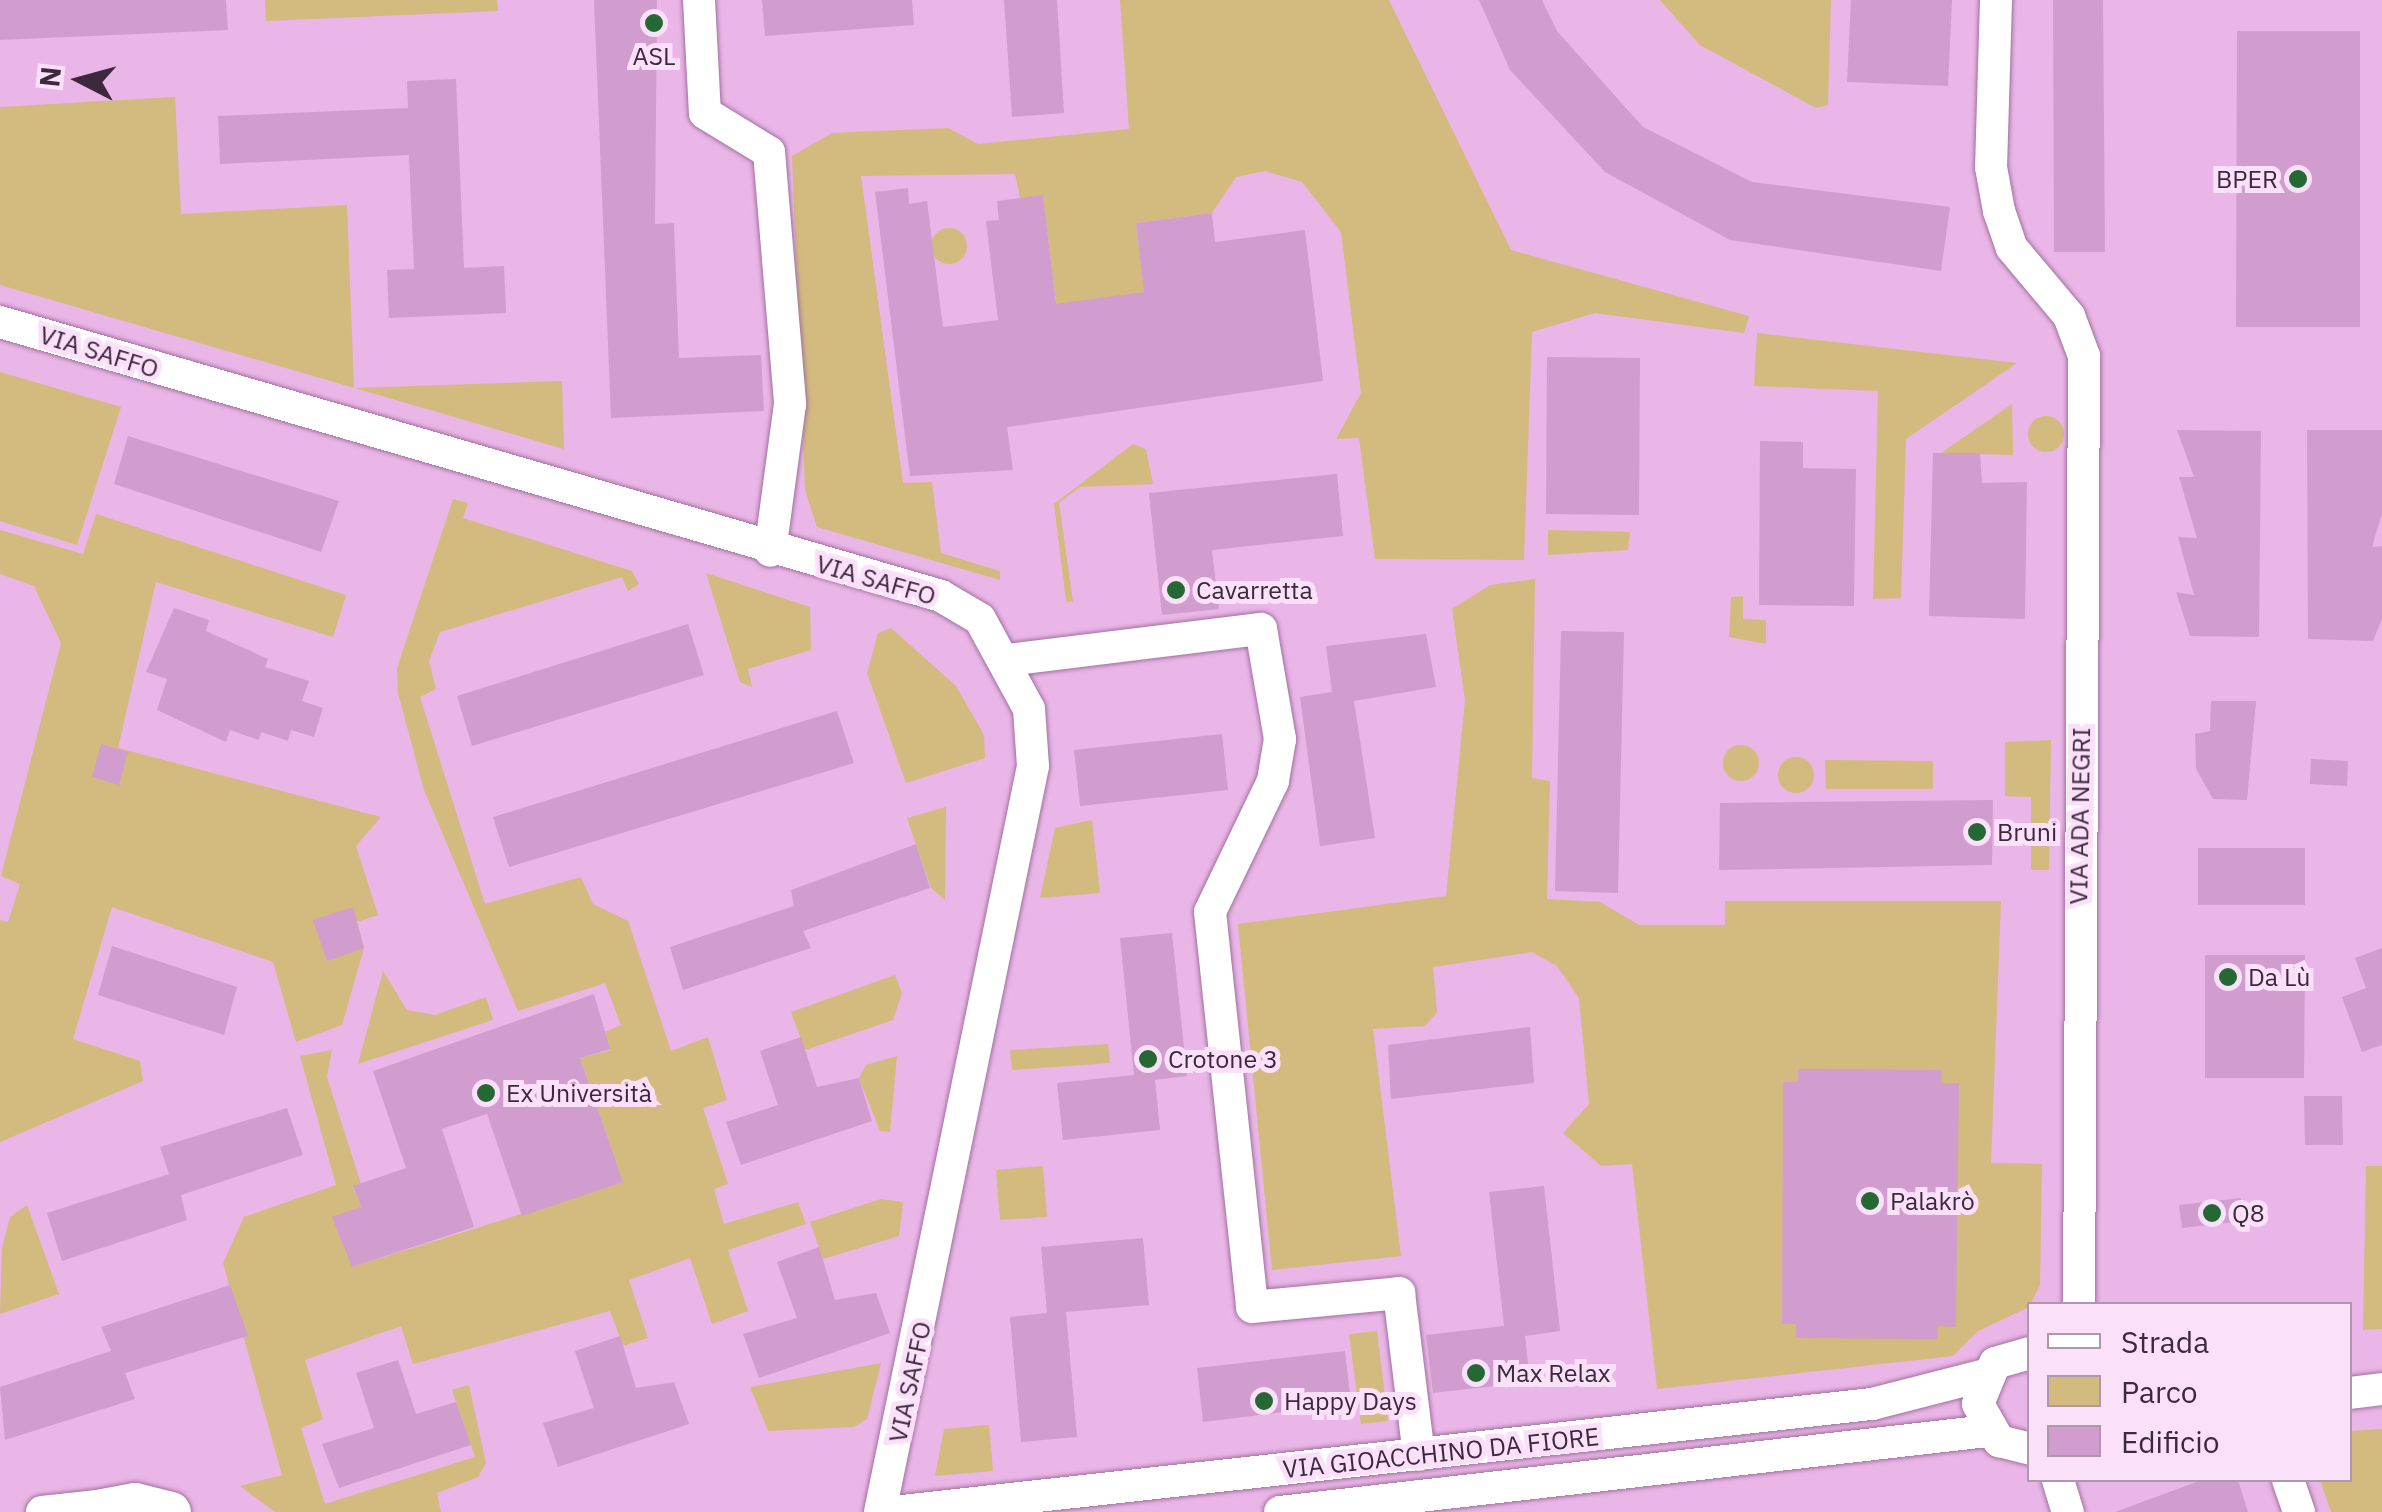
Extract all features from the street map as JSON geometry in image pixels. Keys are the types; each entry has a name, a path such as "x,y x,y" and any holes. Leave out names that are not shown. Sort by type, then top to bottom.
{"main road":[{"path":"98,1508 170,1511"}],"street":[{"path":"699,0 706,113 769,152 790,404 770,551"},
{"name":"VIA ADA NEGRI","path":"1996,0 1990,167 1999,212 2012,248 2070,316 2084,356 2071,1295"},
{"name":"VIA SAFFO","path":"0,322 770,551 940,596 980,620 1008,660 1029,709 1024,821 880,1512"},
{"path":"1008,660 1261,630 1280,739 1273,781 1210,912 1252,1307 1399,1293 1418,1455"},
{"path":"2013,1356 1978,1404 1988,1431 2027,1449"},
{"name":"VIA GIOACCHINO DA FIORE","path":"893,1512 1872,1404 2013,1356"},
{"path":"2352,1393 2382,1389"},
{"name":"VIA GIOACCHINO DA FIORE","path":"1280,1512 1346,1509 1988,1431"},
{"path":"2059,1482 2068,1512"},
{"path":"2289,1482 2299,1512"},
{"path":"42,1512 98,1508"}],"green space":[{"path":"265,0 497,0 498,11 266,21"},
{"path":"1120,0 1389,0 1511,250 1749,316 1744,333 1595,313 1532,332 1524,560 1375,559 1359,438 1336,439 1361,393 1341,232 1302,182 1265,171 1236,177 1212,213 1136,223 1143,281 1156,291 1057,310 1043,196 1020,198 1015,174 861,176 903,483 932,482 941,553 1000,571 1000,580 817,527 805,490 792,156 832,133 948,128 978,144 1129,129"},
{"path":"1660,0 1831,0 1828,105 1816,108 1700,45"},
{"path":"175,97 181,214 347,205 354,388 0,285 0,107"},
{"path":"949,228 962,233 967,246 962,259 949,264 936,259 931,246 936,233"},
{"path":"1757,333 2017,363 1906,439 1901,598 1873,599 1878,391 1754,386"},
{"path":"0,372 121,407 77,545 0,521"},
{"path":"562,381 564,449 354,388"},
{"path":"2012,404 2013,455 1941,453"},
{"path":"2046,416 2059,421 2064,434 2059,447 2046,452 2033,447 2028,434 2033,421"},
{"path":"1133,444 1146,449 1153,484 1080,487 1059,503 1073,602 1066,601 1054,504"},
{"path":"453,499 468,503 463,518 632,571 639,584 628,591 622,577 440,632 429,661 436,689 420,697 485,904 581,877 593,904 628,921 671,1051 708,1037 727,1100 703,1108 728,1184 714,1189 724,1224 798,1202 806,1224 728,1250 748,1311 712,1324 690,1258 629,1280 648,1338 623,1346 610,1311 413,1364 401,1326 305,1360 323,1419 301,1428 325,1504 475,1457 452,1390 469,1385 486,1463 478,1477 437,1493 441,1512 275,1512 240,1486 282,1475 223,1263 244,1217 336,1185 300,1056 332,1050 327,1077 361,1184 353,1187 361,1207 352,1267 623,1182 580,1058 610,1050 605,1032 621,1025 605,983 518,1011 424,790 398,693 397,668"},
{"path":"96,514 346,595 333,637 156,582 118,748 381,817 356,846 378,915 357,922 364,948 342,1025 296,1042 273,962 112,907 73,1039 140,1061 143,1081 0,1142 0,920 8,922 20,884 1,876 61,643 34,586 0,574 0,530 83,554"},
{"path":"1548,530 1630,532 1628,550 1548,555"},
{"path":"706,573 810,607 811,650 748,669 752,687 740,682"},
{"path":"1535,579 1532,778 1550,781 1547,899 1600,902 1639,925 1725,925 1725,901 2001,901 1991,1163 2042,1164 2040,1285 2027,1308 1978,1331 1953,1356 1657,1389 1632,1164 1601,1166 1563,1133 1589,1104 1579,998 1557,966 1532,952 1433,967 1437,1012 1425,1026 1373,1029 1401,1256 1272,1270 1238,924 1446,896 1465,700 1452,609 1490,585"},
{"path":"1743,596 1743,619 1766,620 1766,644 1729,637 1731,597"},
{"path":"891,628 956,686 984,735 985,758 906,783 867,673 878,633"},
{"path":"2051,740 2049,870 2031,870 2031,797 2005,796 2005,742"},
{"path":"1741,745 1754,750 1759,763 1754,776 1741,781 1728,776 1723,763 1728,750"},
{"path":"1796,757 1809,762 1814,775 1809,788 1796,793 1783,788 1778,775 1783,762"},
{"path":"1825,760 1933,761 1933,789 1826,789"},
{"path":"946,807 945,900 931,888 907,818"},
{"path":"1092,820 1100,893 1040,898 1055,828"},
{"path":"383,971 407,1010 435,1015 486,997 493,1020 358,1064"},
{"path":"895,975 902,993 893,1020 805,1050 791,1012"},
{"path":"1108,1044 1110,1063 1012,1070 1010,1050"},
{"path":"897,1056 890,1132 880,1131 859,1078 866,1065"},
{"path":"1043,1166 1047,1217 1000,1220 996,1170"},
{"path":"2366,1166 2382,1166 2382,1329 2363,1330"},
{"path":"881,1199 903,1202 899,1236 823,1259 810,1222"},
{"path":"27,1205 59,1294 0,1314 2,1248 10,1217"},
{"path":"1377,1331 1388,1421 1361,1424 1349,1334"},
{"path":"881,1363 867,1419 854,1427 768,1431 750,1387"},
{"path":"989,1425 993,1471 935,1476 944,1429"},
{"path":"2382,1429 2382,1512 2331,1512 2321,1482 2352,1482 2352,1431"}],"building":[{"path":"0,0 226,0 228,30 0,40"},
{"path":"594,0 657,0 655,224 674,223 679,358 761,355 764,411 611,418"},
{"path":"762,0 912,0 914,25 765,36"},
{"path":"1004,0 1057,0 1064,113 1012,117"},
{"path":"1479,0 1542,0 1557,31 1643,127 1752,182 1950,207 1941,271 1730,240 1605,172 1510,70"},
{"path":"1851,0 1952,0 1948,86 1847,82"},
{"path":"2053,0 2103,0 2105,252 2054,252"},
{"name":"BPER","path":"2237,31 2360,31 2360,327 2236,327"},
{"path":"456,79 464,268 504,266 506,313 389,318 387,270 414,269 409,155 220,164 218,116 408,108 407,81"},
{"path":"908,188 909,204 927,201 943,327 998,320 986,221 999,220 997,201 1043,195 1056,304 1144,292 1136,223 1212,213 1215,242 1305,230 1323,381 1007,427 1013,470 910,476 875,192"},
{"path":"1547,357 1640,358 1639,515 1546,514"},
{"path":"2177,430 2261,431 2259,637 2190,636 2176,592 2194,595 2178,537 2197,538 2179,477 2194,477"},
{"path":"2307,430 2382,430 2382,513 2372,547 2382,546 2382,619 2373,641 2308,639"},
{"path":"128,436 339,501 321,552 114,484"},
{"path":"1760,441 1803,442 1803,468 1856,469 1854,606 1759,605"},
{"path":"1933,453 1980,453 1982,483 2027,482 2025,619 1929,616"},
{"path":"1337,474 1343,536 1212,550 1219,609 1162,615 1149,493"},
{"path":"174,608 209,620 206,631 268,659 265,667 309,681 302,701 323,708 314,737 291,730 288,741 261,732 259,740 230,730 226,742 157,710 167,679 146,672"},
{"path":"688,624 704,675 472,746 457,696"},
{"path":"1561,631 1624,632 1618,893 1555,891"},
{"path":"1426,634 1436,687 1354,701 1375,838 1320,846 1300,697 1332,692 1326,646"},
{"path":"2211,701 2256,701 2247,800 2213,799 2196,769 2195,734 2210,731"},
{"path":"837,711 854,763 509,867 493,817"},
{"path":"1222,734 1228,790 1080,806 1074,750"},
{"path":"101,744 128,752 119,785 92,777"},
{"path":"2311,759 2348,761 2347,786 2310,784"},
{"path":"1993,800 1992,865 1719,870 1720,803"},
{"path":"916,844 930,888 803,931 811,948 683,990 670,947 794,906 791,890"},
{"path":"2198,848 2305,848 2305,905 2198,905"},
{"path":"353,907 364,948 327,961 313,920"},
{"path":"1172,933 1187,1076 1155,1080 1160,1130 1063,1140 1057,1083 1134,1075 1120,938"},
{"path":"112,946 237,987 224,1035 98,995"},
{"path":"2382,948 2382,1045 2362,1052 2342,997 2366,988 2355,958"},
{"path":"2205,955 2305,955 2304,1078 2205,1078"},
{"name":"Ex Università","path":"594,994 610,1049 580,1058 623,1182 522,1216 487,1114 442,1129 474,1227 352,1267 332,1217 361,1207 353,1186 406,1168 373,1071"},
{"path":"1530,1027 1534,1083 1391,1099 1388,1045"},
{"path":"801,1037 817,1087 859,1078 872,1121 741,1165 726,1122 778,1105 760,1051"},
{"name":"Palakrò","path":"1798,1069 1941,1070 1942,1083 1959,1083 1956,1327 1938,1326 1937,1339 1796,1338 1796,1324 1782,1324 1783,1082 1798,1082"},
{"path":"2304,1096 2342,1096 2343,1145 2305,1145"},
{"path":"287,1108 303,1155 181,1195 187,1220 62,1261 47,1213 169,1174 160,1147"},
{"path":"1544,1186 1560,1331 1525,1336 1530,1382 1433,1393 1426,1335 1504,1326 1489,1192"},
{"name":"Q8","path":"2241,1198 2244,1221 2182,1228 2179,1205"},
{"path":"1143,1238 1149,1305 1066,1312 1077,1437 1021,1442 1010,1317 1047,1313 1041,1247"},
{"path":"819,1247 835,1300 876,1293 890,1333 759,1378 743,1334 797,1318 777,1262"},
{"path":"230,1285 248,1336 125,1373 135,1399 5,1440 0,1387 111,1351 101,1327"},
{"path":"620,1336 636,1388 674,1382 689,1424 558,1467 543,1423 594,1408 575,1351"},
{"path":"1345,1351 1351,1404 1203,1422 1197,1368"},
{"path":"398,1360 416,1414 456,1402 471,1445 339,1488 322,1444 374,1428 356,1373"},
{"path":"2197,1482 2239,1482 2248,1512 2115,1512"}],"place":[{"name":"ASL","path":"654,23"},
{"name":"BPER","path":"2298,179"},
{"name":"Cavarretta","path":"1176,590"},
{"name":"Bruni","path":"1977,832"},
{"name":"Da Lù","path":"2228,977"},
{"name":"Crotone 3","path":"1148,1059"},
{"name":"Ex Università","path":"486,1093"},
{"name":"Palakrò","path":"1870,1201"},
{"name":"Q8","path":"2212,1213"},
{"name":"Max Relax","path":"1476,1373"},
{"name":"Happy Days","path":"1264,1401"}]}
